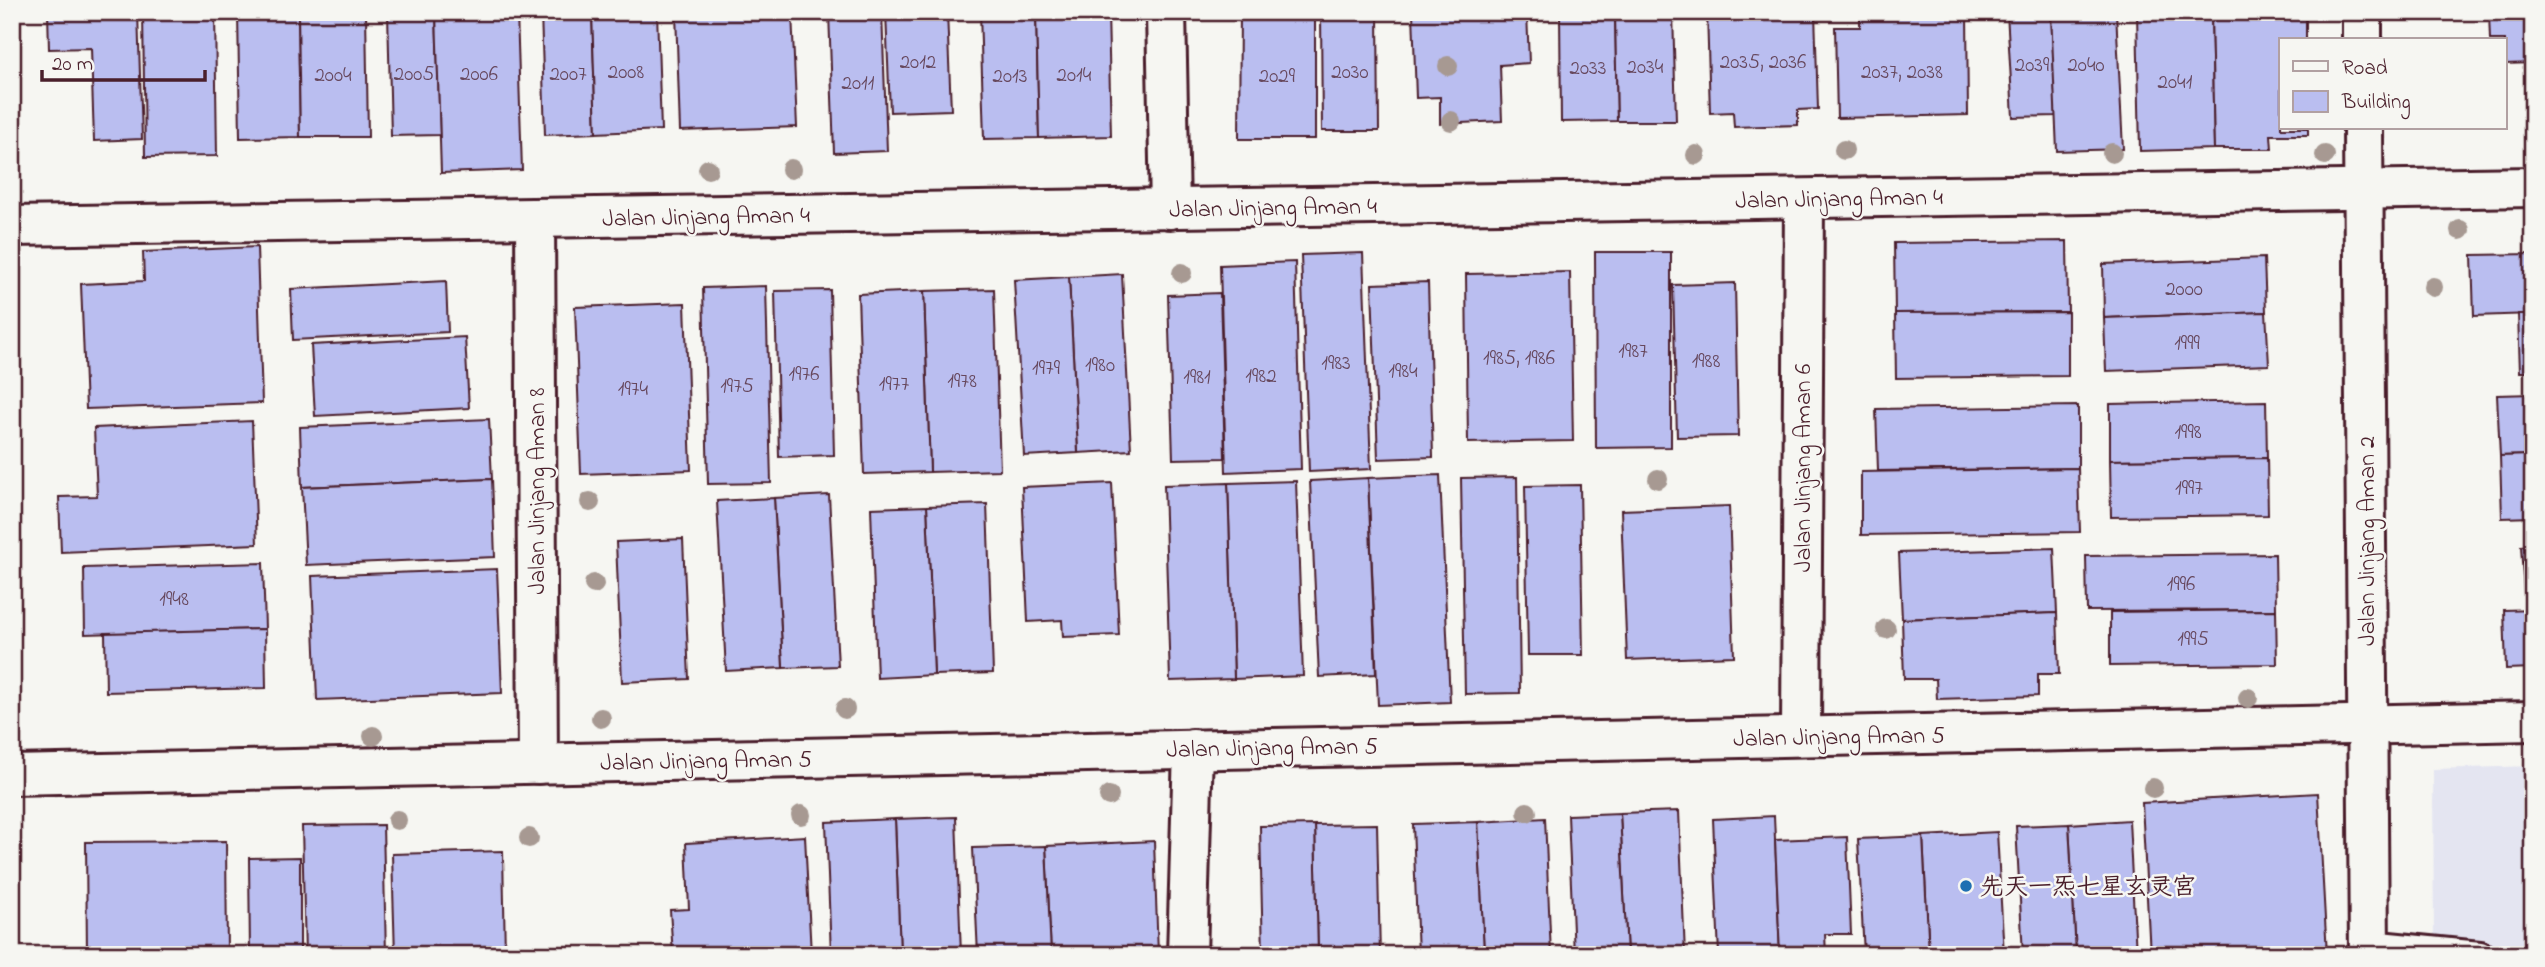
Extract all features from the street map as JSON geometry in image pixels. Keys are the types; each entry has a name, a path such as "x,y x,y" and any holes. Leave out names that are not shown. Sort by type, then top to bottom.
{"street":[{"path":"1166,12 1170,209"},
{"path":"2362,12 2362,38"},
{"name":"Jalan Jinjang Aman 2","path":"2363,130 2369,949"},
{"name":"Jalan Jinjang Aman 4","path":"12,226 2533,187"},
{"name":"Jalan Jinjang Aman 6","path":"1801,736 1804,199"},
{"name":"Jalan Jinjang Aman 8","path":"535,218 538,764"},
{"name":"Jalan Jinjang Aman 5","path":"12,775 2533,721"},
{"path":"1187,955 1193,749"}],"lane":[{"path":"2369,949 2480,955"}],"shaded area":[{"path":"2533,766 2533,955 2434,955 2433,769"}],"building":[{"path":"48,12 138,12 142,139 94,141 91,48 49,49"},
{"path":"143,12 215,12 217,156 145,157"},
{"path":"238,12 298,12 300,137 240,138"},
{"path":"298,12 366,12 368,137 300,137"},
{"path":"388,12 436,12 440,135 391,136"},
{"path":"436,12 517,12 522,170 441,173"},
{"path":"541,12 592,12 596,133 545,135"},
{"path":"592,12 657,12 661,130 596,133"},
{"path":"676,12 792,12 797,127 680,131"},
{"path":"829,12 882,12 887,151 834,153"},
{"path":"886,12 947,12 951,110 890,112"},
{"path":"980,12 1036,12 1039,138 984,139"},
{"path":"1036,12 1108,12 1111,136 1039,138"},
{"path":"1240,12 1315,12 1315,139 1239,139"},
{"path":"1321,12 1378,12 1379,131 1322,131"},
{"path":"1413,12 1527,12 1529,63 1500,65 1502,121 1440,124 1440,97 1416,98"},
{"path":"1560,12 1615,12 1617,121 1561,122"},
{"path":"1615,12 1673,12 1676,121 1617,121"},
{"path":"1707,12 1815,12 1818,109 1798,110 1798,125 1734,127 1733,112 1710,113"},
{"path":"1860,12 1967,12 1968,115 1837,118 1835,27 1860,27"},
{"path":"2007,12 2051,12 2056,116 2013,117"},
{"path":"2051,12 2116,12 2123,149 2057,151"},
{"path":"2137,12 2211,12 2214,149 2140,151"},
{"path":"2211,12 2306,12 2306,38 2279,38 2279,130 2308,130 2308,135 2271,135 2272,149 2214,149"},
{"path":"2533,12 2533,63 2506,64 2506,38 2490,38 2489,13"},
{"path":"2067,241 2068,312 1895,313 1894,243"},
{"path":"257,247 262,403 86,409 81,284 144,281 143,252"},
{"path":"1595,252 1671,252 1671,447 1596,448"},
{"path":"1363,253 1371,469 1309,472 1301,255"},
{"path":"2533,254 2533,314 2474,316 2472,255"},
{"path":"2264,258 2266,312 2104,318 2103,264"},
{"path":"1295,262 1301,469 1226,472 1220,265"},
{"path":"1570,272 1573,441 1468,443 1466,274"},
{"path":"1122,274 1131,450 1078,453 1069,277"},
{"path":"1069,277 1078,453 1024,456 1014,280"},
{"path":"446,281 448,332 293,340 291,289"},
{"path":"1428,282 1433,457 1378,459 1372,284"},
{"path":"1735,283 1738,436 1677,437 1673,285"},
{"path":"766,286 771,483 708,484 703,288"},
{"path":"994,289 1000,470 930,472 924,291"},
{"path":"830,290 834,455 779,457 775,291"},
{"path":"924,291 930,472 864,474 858,294"},
{"path":"1220,293 1225,458 1173,459 1168,295"},
{"path":"685,303 691,470 581,474 575,307"},
{"path":"2068,312 2068,376 1896,378 1895,313"},
{"path":"2266,312 2269,365 2106,371 2104,318"},
{"path":"2518,314 2533,314 2533,372 2520,372"},
{"path":"465,337 469,408 315,416 311,345"},
{"path":"2533,394 2533,455 2500,456 2497,395"},
{"path":"2266,401 2267,458 2110,460 2110,404"},
{"path":"2078,406 2078,468 1878,471 1876,409"},
{"path":"489,419 492,479 302,487 300,427"},
{"path":"252,421 257,544 61,552 59,497 97,496 94,428"},
{"path":"2533,455 2533,517 2502,518 2500,456"},
{"path":"2267,458 2268,515 2111,517 2110,460"},
{"path":"2078,468 2080,532 1861,535 1861,472"},
{"path":"1440,475 1450,702 1378,705 1368,478"},
{"path":"1517,477 1520,693 1465,694 1461,478"},
{"path":"1368,478 1376,674 1319,677 1310,481"},
{"path":"492,479 495,557 306,565 302,487"},
{"path":"1296,481 1303,676 1234,679 1228,483"},
{"path":"1112,483 1119,635 1063,637 1062,620 1028,622 1022,487"},
{"path":"1228,483 1234,679 1170,681 1164,485"},
{"path":"1580,485 1583,655 1528,655 1525,486"},
{"path":"829,495 838,666 783,668 774,498"},
{"path":"774,498 783,668 726,671 717,501"},
{"path":"987,504 993,673 934,675 927,506"},
{"path":"927,506 934,675 877,678 871,508"},
{"path":"1729,506 1734,656 1627,660 1621,510"},
{"path":"683,539 689,679 622,682 616,542"},
{"path":"2533,545 2533,609 2525,610 2521,546"},
{"path":"2054,548 2057,613 1902,619 1899,553"},
{"path":"2275,554 2276,610 2087,611 2086,556"},
{"path":"263,563 265,629 85,634 84,568"},
{"path":"497,569 502,693 317,700 312,576"},
{"path":"2533,609 2533,668 2506,669 2504,610"},
{"path":"2276,610 2277,664 2110,666 2110,612"},
{"path":"2057,613 2059,674 2038,674 2038,696 1937,699 1936,679 1904,679 1902,619"},
{"path":"265,629 266,688 106,692 105,633"},
{"path":"2318,793 2327,955 2150,955 2142,803"},
{"path":"1679,811 1685,955 1627,955 1620,813"},
{"path":"1620,813 1627,955 1574,955 1568,815"},
{"path":"1774,816 1780,955 1719,955 1713,819"},
{"path":"956,817 961,955 900,955 895,819"},
{"path":"1545,818 1551,955 1484,955 1478,822"},
{"path":"895,819 900,955 831,955 826,822"},
{"path":"2129,820 2136,955 2076,955 2069,824"},
{"path":"1478,822 1484,955 1418,955 1413,824"},
{"path":"1377,824 1380,955 1318,955 1315,825"},
{"path":"2069,824 2076,955 2023,955 2016,826"},
{"path":"383,825 386,955 305,955 302,826"},
{"path":"1315,825 1318,955 1263,955 1260,826"},
{"path":"1997,832 2004,955 1929,955 1923,836"},
{"path":"805,836 811,955 673,955 670,910 689,909 686,843"},
{"path":"1923,836 1929,955 1864,955 1858,839"},
{"path":"1847,837 1851,934 1825,934 1826,955 1780,955 1775,840"},
{"path":"226,841 227,955 87,955 86,842"},
{"path":"1154,841 1158,955 1051,955 1046,846"},
{"path":"1046,846 1051,955 978,955 973,848"},
{"path":"503,851 505,955 395,955 392,854"},
{"path":"300,857 300,955 250,955 249,858"}],"place":[{"name":"先天一炁七星玄灵宫","path":"1966,886"}]}
